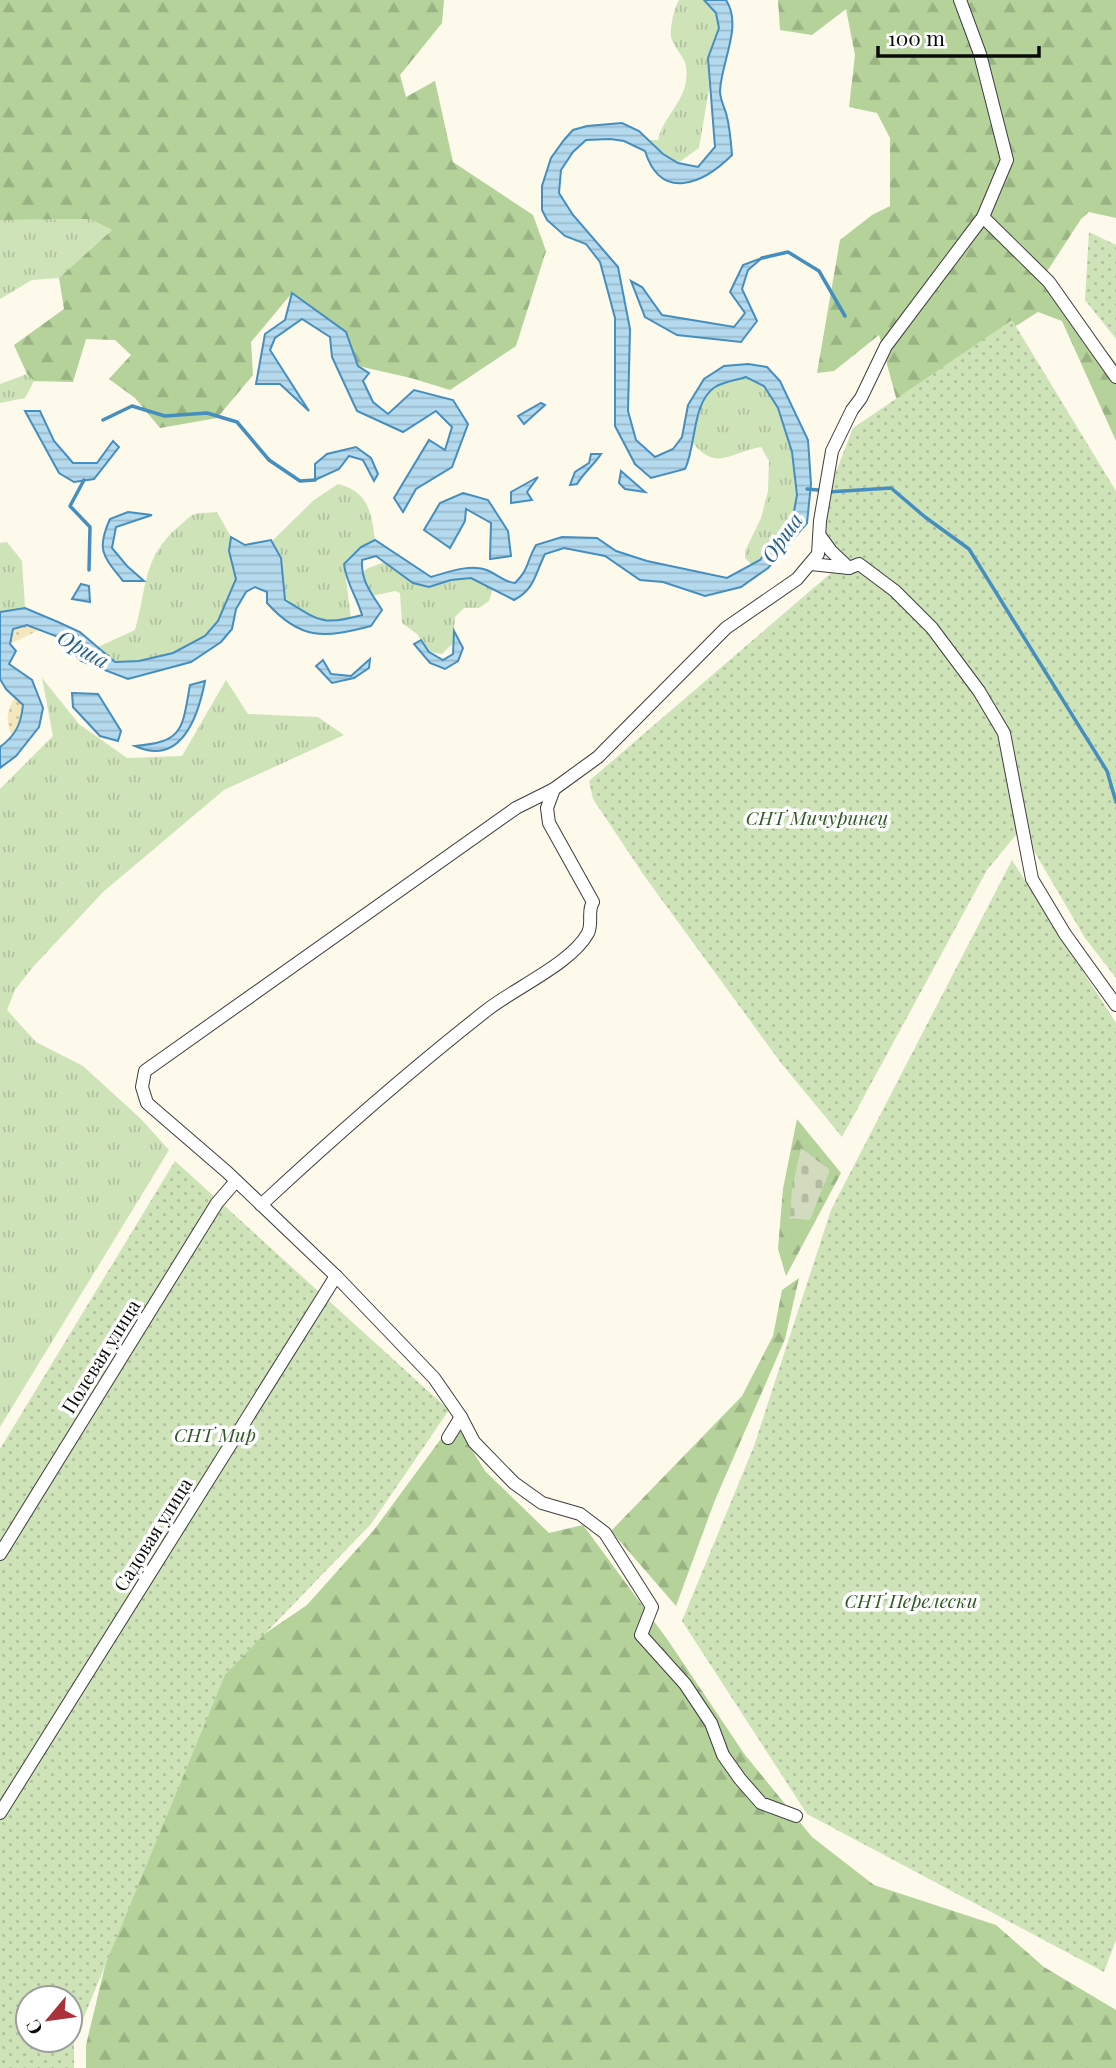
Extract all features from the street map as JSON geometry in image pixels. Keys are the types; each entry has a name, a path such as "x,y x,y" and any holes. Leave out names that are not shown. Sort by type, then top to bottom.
{"street":[{"path":"796,1816 761,1802 740,1779 723,1755 711,1723 685,1684 641,1635 652,1607 606,1533 580,1514 542,1503 514,1483 474,1442 461,1417 434,1378 336,1276 236,1181 147,1103 142,1087 145,1071 516,808 554,789 598,757 726,628 797,579 811,565 818,554 820,520 832,451 852,410 862,398 886,346 983,217 1007,160 980,54 960,0"},
{"path":"983,217 1049,282 1116,377"},
{"path":"820,536 849,568"},
{"path":"811,565 849,568 859,564 895,591 932,628 979,691 1004,733 1032,879 1065,934 1116,1005"},
{"path":"261,1205 367,1108 489,1008 565,958 588,933 590,905 593,902 549,823 547,808 554,789"},
{"name":"Полевая улица","path":"0,1554 217,1203 236,1181"},
{"name":"Садовая улица","path":"0,1813 336,1276"},
{"path":"448,1438 461,1417"}],"green space":[{"path":"0,0 444,0 442,23 400,75 406,97 435,81 453,162 533,215 546,251 516,346 450,390 358,366 346,332 292,293 251,342 253,375 217,418 160,428 135,398 109,379 131,355 115,340 86,339 73,382 34,381 27,374 14,345 64,309 59,278 112,230 90,219 0,220"},
{"path":"679,0 704,0 716,13 719,28 708,58 709,89 699,148 678,163 663,154 650,140 658,140 685,88 686,66 671,37"},
{"path":"778,0 1116,0 1116,218 1089,212 1081,219 1044,276 1116,363 1116,441 1062,321 1038,312 897,401 879,335 834,371 817,373 840,240 872,215 890,206 890,138 877,113 849,107 855,55 846,9 812,35 780,30"},
{"path":"90,219 112,230 59,278 32,280 0,299 0,220"},
{"path":"1089,232 1116,245 1116,339 1085,300"},
{"name":"СНТ Мичуринец","path":"1012,320 1116,491 1116,978 1085,938 1021,829 987,870 842,1137 781,1063 643,874 593,799 589,781 838,567 817,521 853,428"},
{"path":"27,374 34,381 25,398 0,403 0,384"},
{"path":"746,377 765,387 780,413 791,449 796,487 796,503 791,521 752,565 745,558 745,551 761,518 768,491 769,461 761,447 717,458 701,452 693,443 698,413 704,398 718,385"},
{"path":"338,484 356,492 367,504 375,540 361,547 344,564 351,618 330,623 285,600 281,558 272,541 314,500"},
{"path":"217,512 231,537 229,551 236,579 218,621 205,636 173,653 139,661 115,662 98,647 135,630 148,575 158,550 191,516"},
{"path":"7,542 22,561 25,608 0,612 0,543"},
{"path":"385,562 413,583 428,587 451,580 471,578 493,588 489,601 479,608 464,608 455,617 453,643 442,654 429,652 417,634 402,623 400,593 395,591 372,596 361,574 368,568"},
{"path":"42,678 79,724 127,758 182,756 226,680 248,714 318,717 344,735 224,790 103,892 15,990 7,1010 36,1042 83,1066 141,1119 169,1150 0,1427 0,789 53,736"},
{"name":"СНТ Перелески","path":"1012,860 1116,1023 1116,1940 1104,1972 807,1814 682,1621 754,1446 831,1210"},
{"path":"797,1119 841,1173 786,1276 778,1249 783,1189"},
{"path":"801,1148 830,1170 810,1220 790,1219 792,1189"},
{"name":"СНТ Мир","path":"175,1161 449,1410 371,1524 225,1675 84,2017 84,1984 14,1984 14,2054 74,2054 74,2068 0,2068 0,1449"},
{"path":"799,1278 785,1339 715,1500 676,1606 611,1531 742,1396 773,1336 782,1290"},
{"path":"454,1421 485,1471 549,1533 583,1525 667,1639 745,1755 812,1837 874,1885 996,1925 1044,1967 1116,2010 1116,2068 86,2068 86,2045 126,1879 229,1658 307,1605 374,1530"}],"sand":[{"path":"27,625 39,630 10,644 13,629"},
{"path":"15,697 23,705 21,723 13,737 8,717"}],"water":[{"name":"Орша","path":"704,0 726,0 731,10 732,33 720,91 728,122 732,155 696,180 672,182 661,177 652,167 645,151 624,141 586,140 573,152 561,170 559,193 573,215 618,267 630,329 628,411 636,440 655,457 673,449 682,437 688,405 704,379 724,366 748,364 767,367 780,381 808,440 811,484 807,523 768,568 741,587 705,596 663,582 640,580 605,556 564,548 545,554 530,586 514,600 471,578 451,580 429,587 413,583 376,556 362,560 365,581 382,610 371,626 327,634 303,630 279,615 267,603 267,592 255,587 246,592 236,609 232,629 221,642 191,662 128,679 81,661 61,638 27,625 13,629 10,644 16,651 9,664 32,680 43,708 39,727 16,756 0,768 0,747 17,729 23,705 6,689 0,679 0,612 25,608 58,622 80,632 115,662 139,661 173,653 205,636 218,621 236,579 229,551 231,537 245,545 271,540 281,558 285,600 314,617 329,621 362,615 344,564 361,547 375,540 431,577 474,568 489,571 515,583 526,569 536,545 562,537 597,538 616,551 647,561 727,578 760,560 793,517 797,495 792,452 778,408 764,386 746,377 715,387 702,403 685,469 651,478 635,464 615,426 615,318 600,262 586,244 565,236 547,220 542,210 542,186 551,158 573,130 622,123 639,131 663,154 678,163 698,167 715,147 708,58 719,28 716,13"},
{"path":"762,258 748,270 742,289 757,321 741,342 677,335 645,317 631,281 642,287 662,315 734,327 745,313 730,292 743,265"},
{"path":"292,293 346,332 358,366 369,373 363,381 373,402 388,414 414,390 453,400 468,424 452,467 416,489 403,512 394,498 429,440 445,450 452,427 436,411 403,432 357,411 332,357 330,337 302,319 275,338 270,350 309,411 280,384 256,384 265,334 285,320"},
{"path":"541,403 545,405 524,424 518,416"},
{"path":"25,411 40,411 54,441 73,463 97,463 113,441 119,447 94,479 74,482 59,473"},
{"path":"356,447 371,458 378,474 374,481 363,460 349,456 339,469 315,480 315,464 327,454"},
{"path":"591,454 601,454 577,484 570,485 575,472 589,463"},
{"path":"621,471 645,492 625,489 619,483"},
{"path":"538,477 527,492 532,500 511,503 511,492"},
{"path":"463,493 488,500 508,531 511,556 490,559 491,523 466,509 465,521 450,548 424,530 440,503"},
{"path":"128,512 152,515 116,527 112,548 144,581 123,581 106,559 104,552 103,538 110,519"},
{"path":"81,584 89,586 90,602 72,599"},
{"path":"454,631 463,648 458,661 445,669 430,663 414,644 421,640 429,652 443,660 453,654"},
{"path":"370,659 369,668 354,678 332,683 316,666 323,660 331,674 351,676"},
{"path":"205,681 192,723 176,744 164,750 151,751 135,746 172,737 182,723 190,685"},
{"path":"72,693 98,694 121,731 118,741 100,736 73,707"}],"waterway":[{"path":"762,258 788,252 819,271 845,316"},
{"path":"103,420 132,406 165,416 207,413 237,422 269,460 300,481 315,480"},
{"path":"84,480 70,506 90,527 89,570"},
{"path":"828,492 891,488 969,549 1107,771 1116,802"},
{"path":"807,489 818,490"}]}
